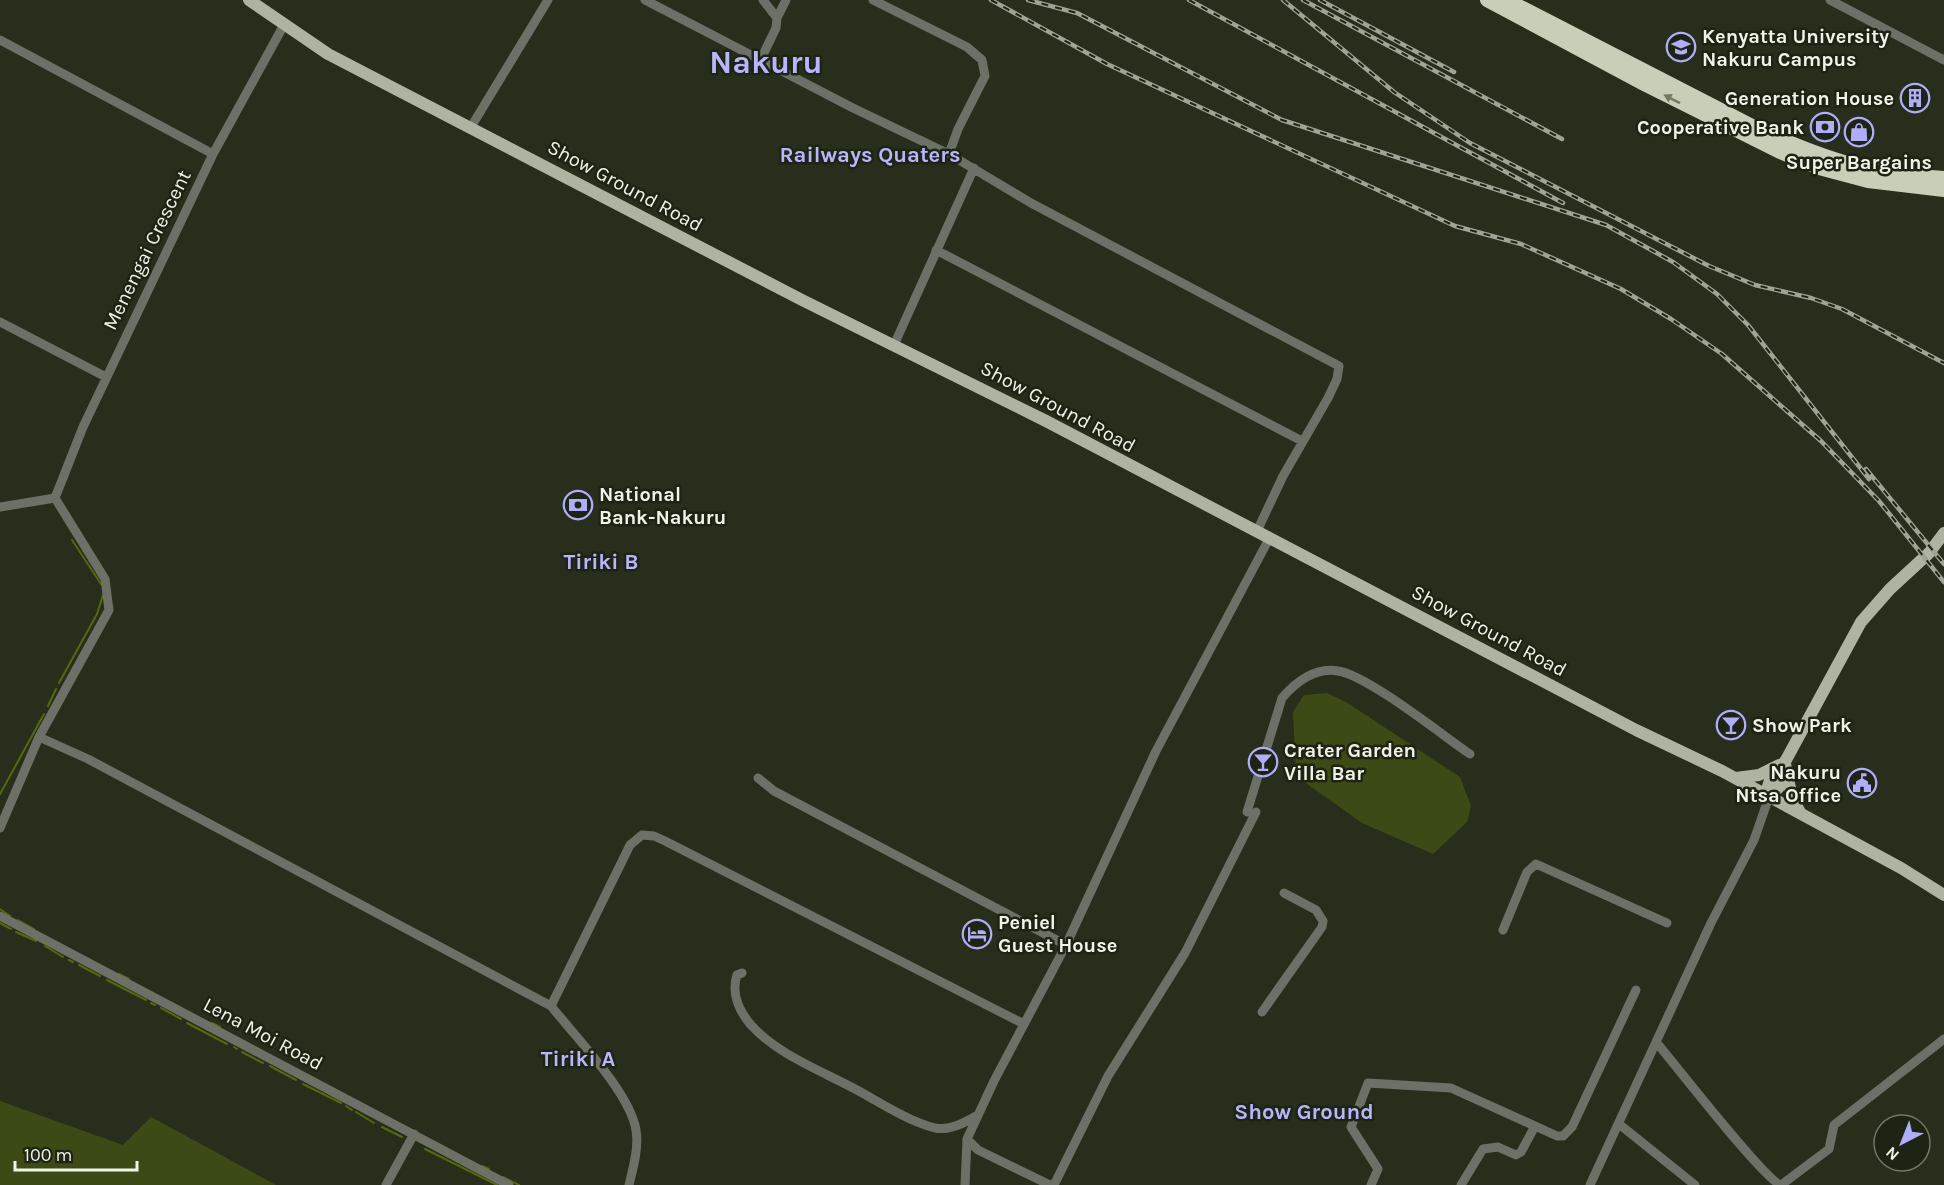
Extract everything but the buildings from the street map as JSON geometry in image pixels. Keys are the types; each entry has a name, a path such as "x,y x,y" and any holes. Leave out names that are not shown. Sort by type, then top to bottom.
{"highway":[{"path":"1487,0 1646,85 1780,152 1844,176 1885,185 1944,190"},
{"path":"1507,0 1754,128 1795,146 1859,168 1897,175 1944,178"}],"main road":[{"name":"Show Ground Road","path":"249,0 328,54 1270,537 1576,699 1735,778 1901,868 1944,895"},
{"path":"1769,797 1767,789 1770,780 1785,762 1861,622 1890,589 1929,553 1944,533"},
{"path":"1735,778 1759,775 1785,762"},
{"path":"1785,762 1792,798 1802,815"}],"street":[{"path":"471,127 548,0"},
{"path":"645,0 760,61 949,154 1120,251 1339,366 1333,388 1302,441 1257,531"},
{"path":"763,0 777,18"},
{"path":"760,61 786,0"},
{"path":"873,0 967,47 982,60 985,76 958,129 949,154"},
{"path":"1830,0 1845,3 1944,60"},
{"name":"Menengai Crescent","path":"55,498 106,377 213,154 285,23"},
{"path":"0,40 213,154"},
{"path":"894,345 974,168"},
{"path":"936,250 1302,441"},
{"path":"0,322 106,377"},
{"path":"0,507 55,498 105,579 110,610 39,737 0,828"},
{"path":"965,1185 967,1138 978,1114 1022,1023 1066,945 1156,751 1270,537"},
{"path":"967,1138 978,1150 1052,1185 1108,1076 1185,953 1251,812 1282,698 1294,685 1309,675 1323,671 1338,671 1370,685 1470,754"},
{"path":"39,737 88,759 551,1006 601,1069 632,1114 636,1132 635,1160 629,1185"},
{"path":"758,778 774,791 1066,945"},
{"path":"1590,1185 1754,840 1769,797"},
{"path":"551,1006 630,845 642,835 654,836 665,841 1022,1023"},
{"path":"1503,930 1527,872 1536,864 1667,923"},
{"path":"1262,1012 1322,927 1323,921 1316,910 1284,893"},
{"name":"Lena Moi Road","path":"0,916 509,1185"},
{"path":"742,973 737,975 735,982 740,1010 762,1036 787,1053 904,1115 937,1128 962,1124 978,1114"},
{"path":"1371,1185 1378,1169 1352,1127 1368,1083 1451,1088 1557,1136 1567,1133 1636,990"},
{"path":"1656,1042 1774,1183 1782,1185 1829,1149 1834,1125 1944,1039"},
{"path":"1619,1124 1695,1185"},
{"path":"1461,1185 1483,1149 1498,1147 1516,1155 1521,1152 1535,1126"},
{"path":"386,1185 414,1134"}],"green space":[{"path":"1327,693 1346,702 1460,777 1471,806 1467,822 1433,854 1362,823 1296,776 1293,712 1304,695"},
{"path":"0,1101 123,1145 151,1117 276,1185 0,1185"}],"waterway":[{"path":"72,540 101,584"},
{"path":"59,683 97,614 103,595"},
{"path":"48,706 56,689"},
{"path":"0,794 44,714"},
{"path":"0,909 10,916"},
{"path":"18,920 34,929"},
{"path":"0,923 11,929"},
{"path":"16,932 36,941"},
{"path":"45,946 63,957"},
{"path":"69,960 73,962"},
{"path":"79,965 100,976"},
{"path":"119,974 129,979"},
{"path":"107,980 146,1000"},
{"path":"151,1003 155,1005"},
{"path":"161,1008 181,1019"},
{"path":"187,1023 227,1044"},
{"path":"212,1023 220,1027"},
{"path":"242,1052 263,1063"},
{"path":"270,1066 296,1080"},
{"path":"303,1084 341,1103"},
{"path":"346,1106 352,1110"},
{"path":"356,1112 374,1123"},
{"path":"382,1127 402,1137"},
{"path":"425,1149 497,1185"},
{"path":"482,1166 489,1169"},
{"path":"503,1177 519,1185"}],"railway":[{"path":"991,0 1107,64 1455,226 1521,244 1621,289 1671,319 1722,354 1821,441 1879,501 1944,582"},
{"path":"1028,0 1077,13 1282,120 1606,225 1673,262 1717,294 1748,325 1869,479"},
{"path":"1189,0 1563,203"},
{"path":"1283,0 1394,92 1470,143 1709,266 1755,285 1811,298 1842,309 1944,363"},
{"path":"1303,0 1562,139"},
{"path":"1320,0 1454,72"},
{"path":"1866,469 1944,564"}],"place":[{"name":"Kenyatta University Nakuru Campus","path":"1681,47"},
{"name":"Generation House","path":"1915,98"},
{"name":"Cooperative Bank","path":"1825,127"},
{"name":"Super Bargains","path":"1859,132"},
{"name":"National Bank-Nakuru","path":"578,505"},
{"name":"Show Park","path":"1731,725"},
{"name":"Crater Garden Villa Bar","path":"1263,762"},
{"name":"Nakuru Ntsa Office","path":"1862,783"},
{"name":"Peniel Guest House","path":"977,934"}],"district":[{"name":"Nakuru","path":"766,62"},
{"name":"Railways Quaters","path":"870,155"},
{"name":"Tiriki B","path":"601,562"},
{"name":"Tiriki A","path":"578,1059"},
{"name":"Show Ground","path":"1304,1112"}]}
